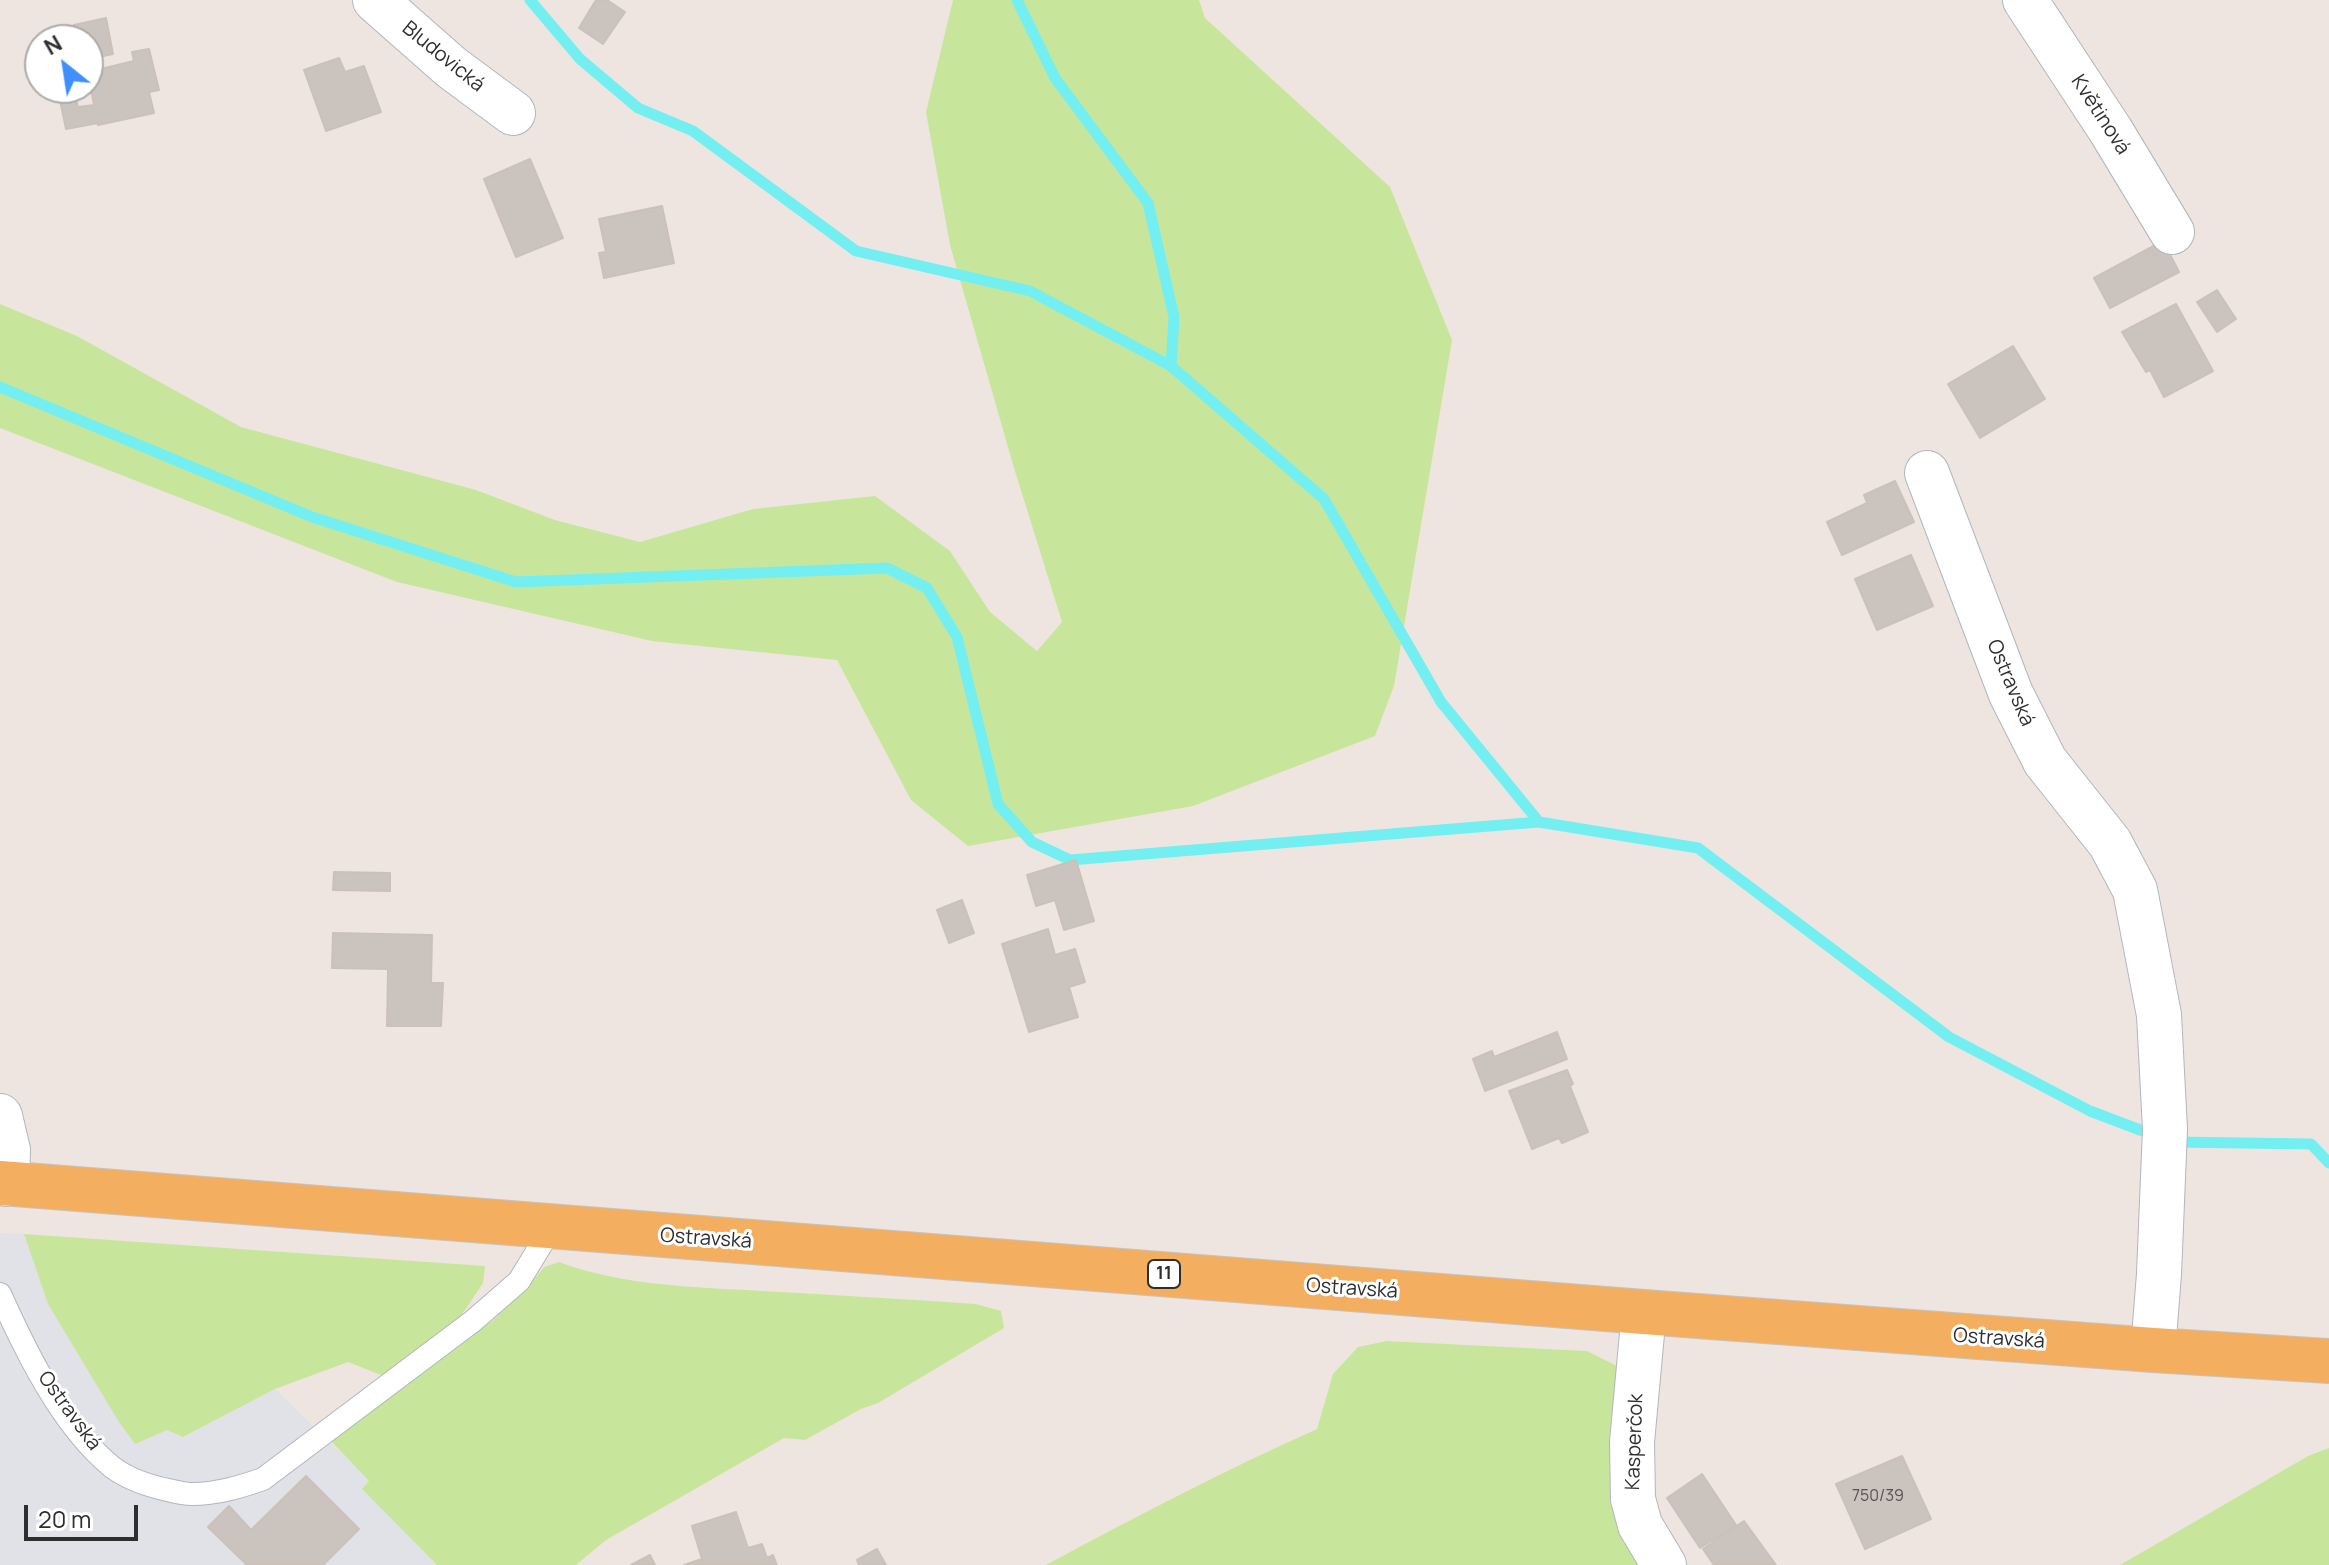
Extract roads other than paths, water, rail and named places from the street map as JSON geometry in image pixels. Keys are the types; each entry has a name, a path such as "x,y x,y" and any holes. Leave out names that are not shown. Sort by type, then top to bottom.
{"main road":[{"name":"Ostravská","path":"3,1184 1644,1312 2329,1361"}],"street":[{"name":"Bludovická","path":"375,0 451,67 513,113"},
{"name":"Květinová","path":"2025,0 2111,131 2172,232"},
{"name":"Ostravská","path":"1927,473 2011,694 2045,761 2110,843 2135,890 2159,1015 2165,1129 2153,1350"},
{"name":"Ostravská","path":"0,1116 8,1150 3,1184"},
{"name":"Kasperčok","path":"1644,1312 1632,1442 1633,1499 1640,1525 1664,1565"}],"lane":[{"name":"Ostravská","path":"0,1294 23,1345 56,1401 85,1439 114,1468 148,1486 190,1495 229,1491 263,1479 473,1321 519,1281 552,1227"}],"waterway":[{"path":"530,0 580,59 638,108 693,131 856,251 1030,291 1171,366 1324,499 1441,702 1539,822 1698,848 1949,1037 2090,1111 2156,1136"},
{"path":"1017,0 1055,78 1148,203 1174,317 1171,366"},
{"path":"0,387 312,517 516,582 887,568 927,588 957,637 998,804 1032,842 1070,860 1539,822"},
{"path":"2173,1142 2311,1144 2329,1163"}]}
